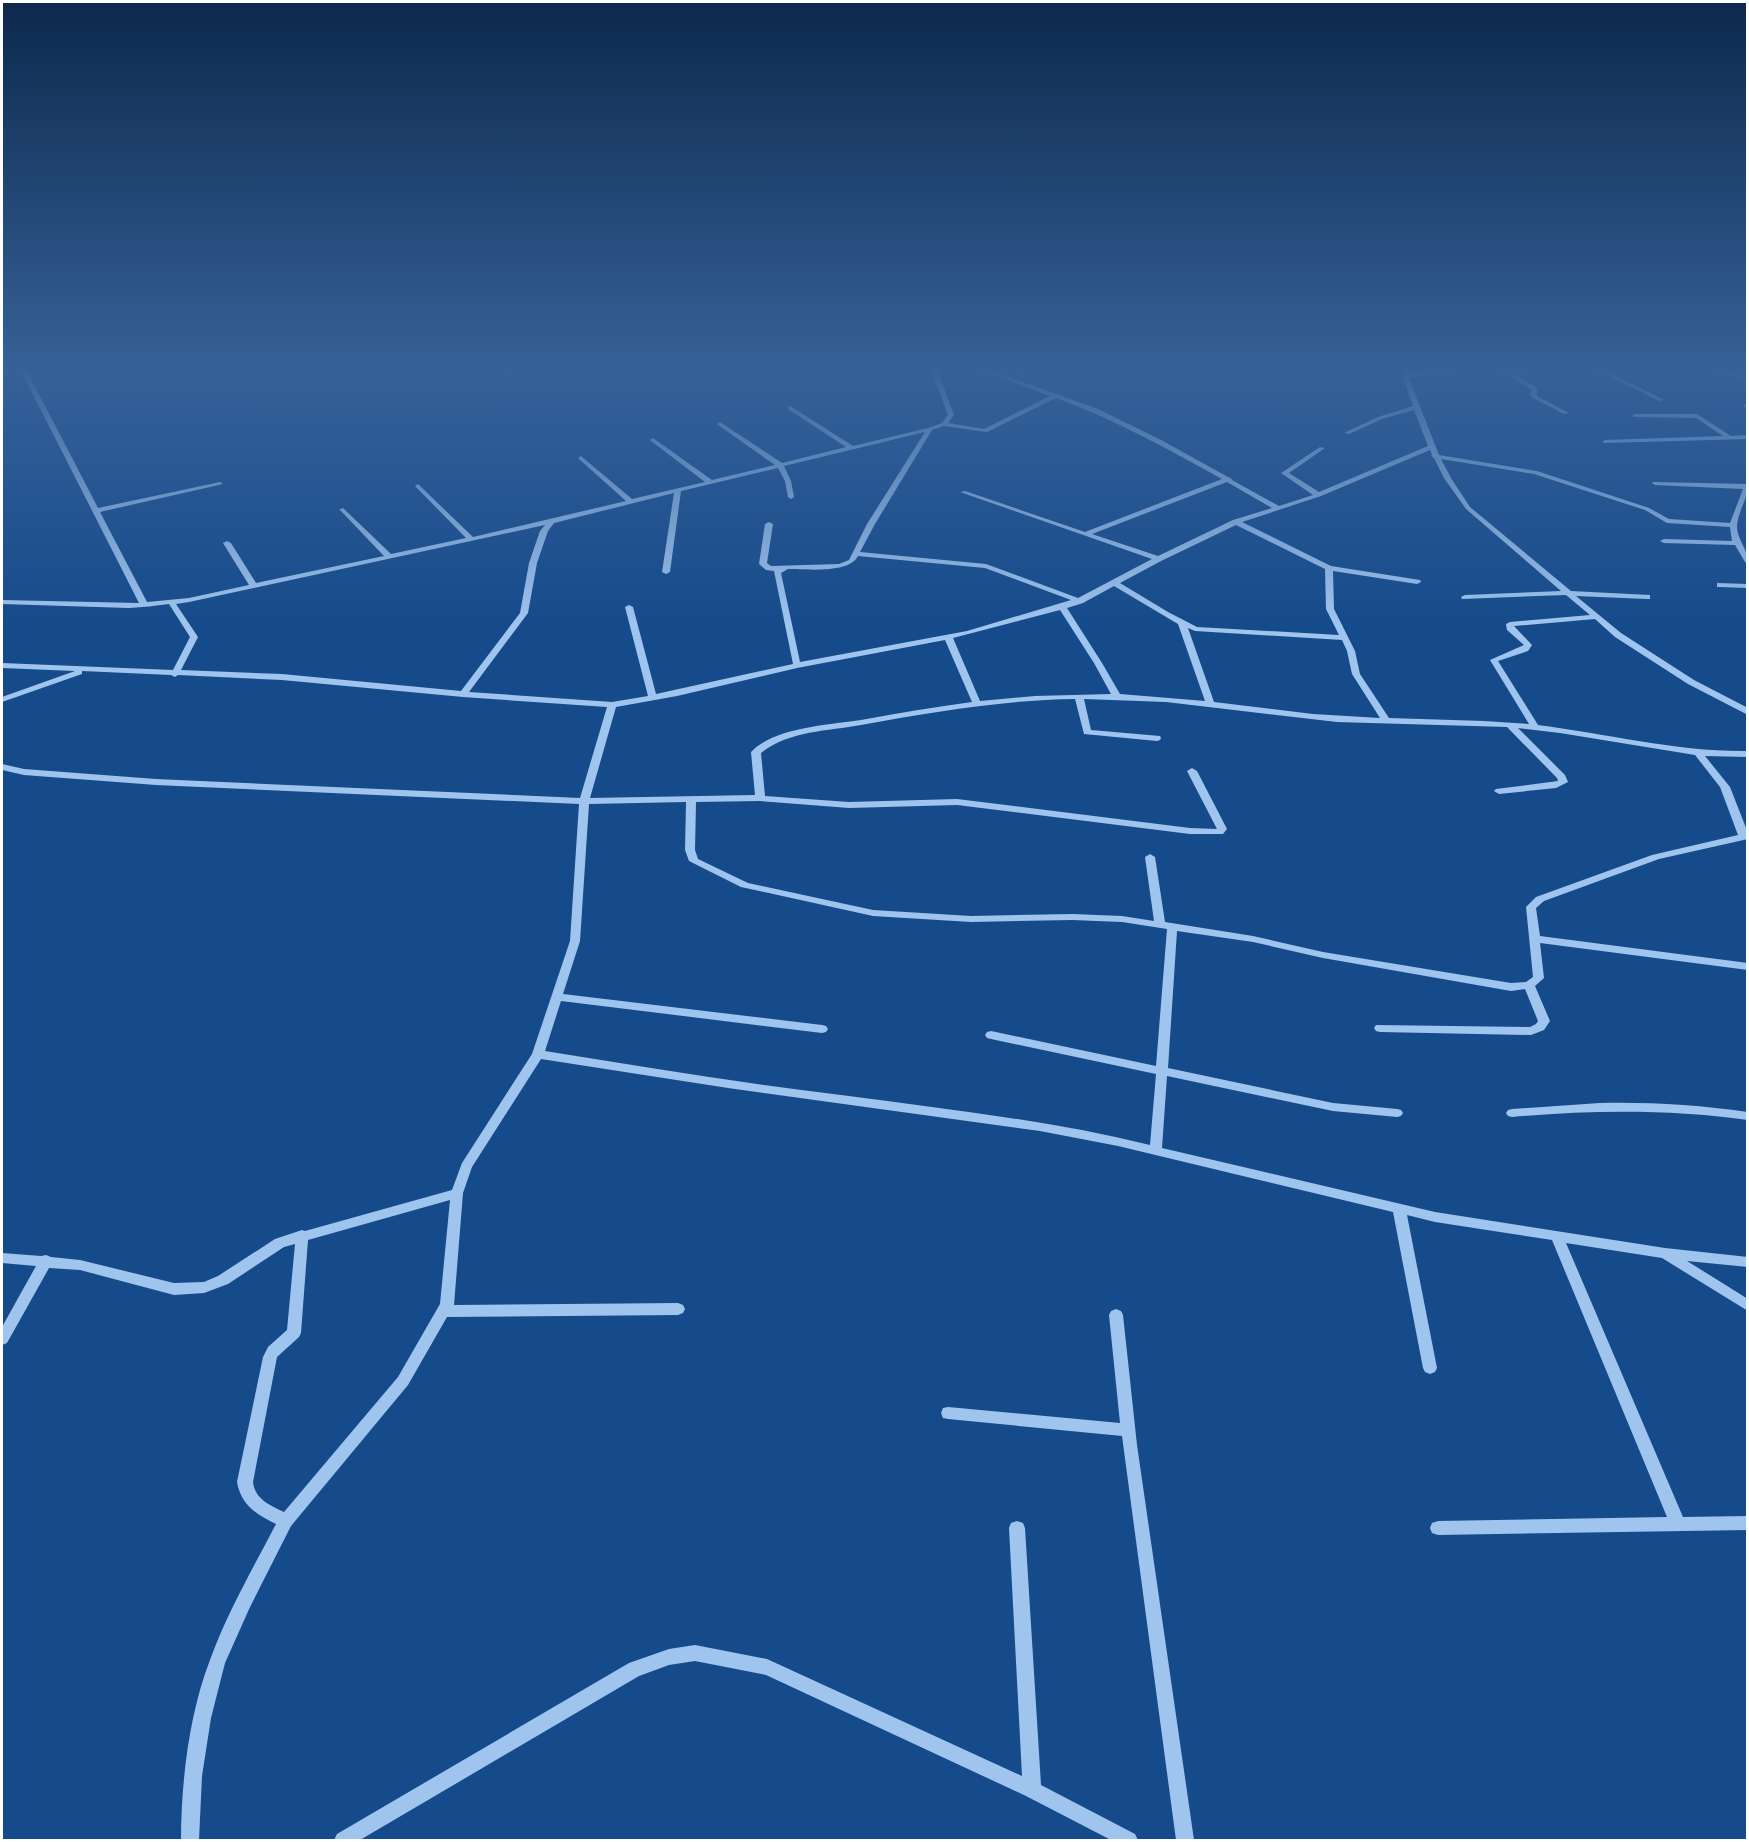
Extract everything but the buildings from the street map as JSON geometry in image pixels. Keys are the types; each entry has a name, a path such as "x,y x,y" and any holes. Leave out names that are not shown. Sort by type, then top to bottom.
{"street":[{"path":"66,453 145,606"},
{"path":"670,453 710,483"},
{"path":"762,453 780,465 788,481 790,497"},
{"path":"2,602 145,606 172,603 551,521 831,453"},
{"path":"769,524 763,564 769,568 840,566 852,561 871,524 915,453"},
{"path":"1181,453 1279,509"},
{"path":"1314,453 1284,473 1319,495"},
{"path":"2,665 335,681 463,694 612,705 653,698 797,664 948,636 1062,608 1236,522 1319,495 1430,453"},
{"path":"1434,453 1453,489 1468,508 1596,617 1644,653 1748,712"},
{"path":"1438,453 1535,472 1647,509 1667,521 1732,525"},
{"path":"581,458 631,502"},
{"path":"1086,534 1228,479"},
{"path":"1655,483 1747,486 1732,525 1736,543 1748,560"},
{"path":"96,511 220,484"},
{"path":"418,486 471,539"},
{"path":"666,572 678,490"},
{"path":"963,492 1158,559"},
{"path":"343,510 389,557"},
{"path":"463,694 524,613 533,563 551,521"},
{"path":"1236,522 1329,568 1417,582"},
{"path":"1664,541 1736,543"},
{"path":"227,543 254,586"},
{"path":"856,554 987,566 1080,600"},
{"path":"1329,568 1330,609 1345,638 1356,674 1386,721"},
{"path":"781,569 777,572 797,664"},
{"path":"1115,583 1182,624 1208,631 1345,638"},
{"path":"1720,585 1748,586"},
{"path":"1465,597 1567,593 1647,597"},
{"path":"172,603 194,637 175,674"},
{"path":"629,607 653,698"},
{"path":"1062,608 1117,697"},
{"path":"1535,727 1494,660 1525,649 1528,645 1510,628 1510,624 1596,617"},
{"path":"1182,624 1211,705"},
{"path":"948,636 977,704"},
{"path":"2,700 85,670"},
{"path":"1079,697 1087,732 1158,738"},
{"path":"760,798 756,752 764,745 828,728 977,704 1079,697 1117,697 1305,716 1535,727 1696,751 1748,754"},
{"path":"190,1840 193,1776 202,1718 217,1662 244,1601 286,1521 403,1381 444,1311 451,1284 457,1193 466,1166 538,1054 578,932 584,801 612,705"},
{"path":"1498,791 1556,785 1563,782 1562,777 1510,725"},
{"path":"691,801 690,850 694,861 745,885 873,913 970,919 1102,917 1253,939 1323,956 1511,987 1529,985 1539,978 1531,907 1540,899 1656,857 1745,836 1725,787 1696,751"},
{"path":"2,767 36,773 156,782 584,801 691,801 760,798 849,805 957,802 1211,834 1220,832 1222,829 1192,771"},
{"path":"1150,857 1166,926 1169,997 1160,1070 1156,1150"},
{"path":"1534,939 1748,967"},
{"path":"1380,1028 1531,1031 1540,1027 1544,1021 1529,985"},
{"path":"556,997 822,1029"},
{"path":"991,1035 1333,1107 1397,1113"},
{"path":"538,1054 720,1084 996,1120 1117,1140 1399,1210 1557,1237 1665,1253 1748,1262"},
{"path":"1512,1113 1571,1106 1702,1110 1748,1116"},
{"path":"2,1258 46,1260 80,1265 174,1289 204,1287 223,1280 280,1242 457,1193"},
{"path":"1399,1210 1430,1368"},
{"path":"286,1521 251,1502 246,1493 245,1482 270,1357 273,1351 290,1338 295,1328 302,1235"},
{"path":"1557,1237 1678,1524"},
{"path":"1665,1253 1748,1306"},
{"path":"2,1339 46,1260"},
{"path":"444,1311 678,1309"},
{"path":"1116,1315 1128,1430 1185,1840"},
{"path":"948,1413 1128,1430"},
{"path":"1438,1528 1748,1522"},
{"path":"1017,1528 1032,1790"},
{"path":"342,1840 635,1669 669,1657 695,1653 767,1667 1032,1790 1129,1840"}]}
